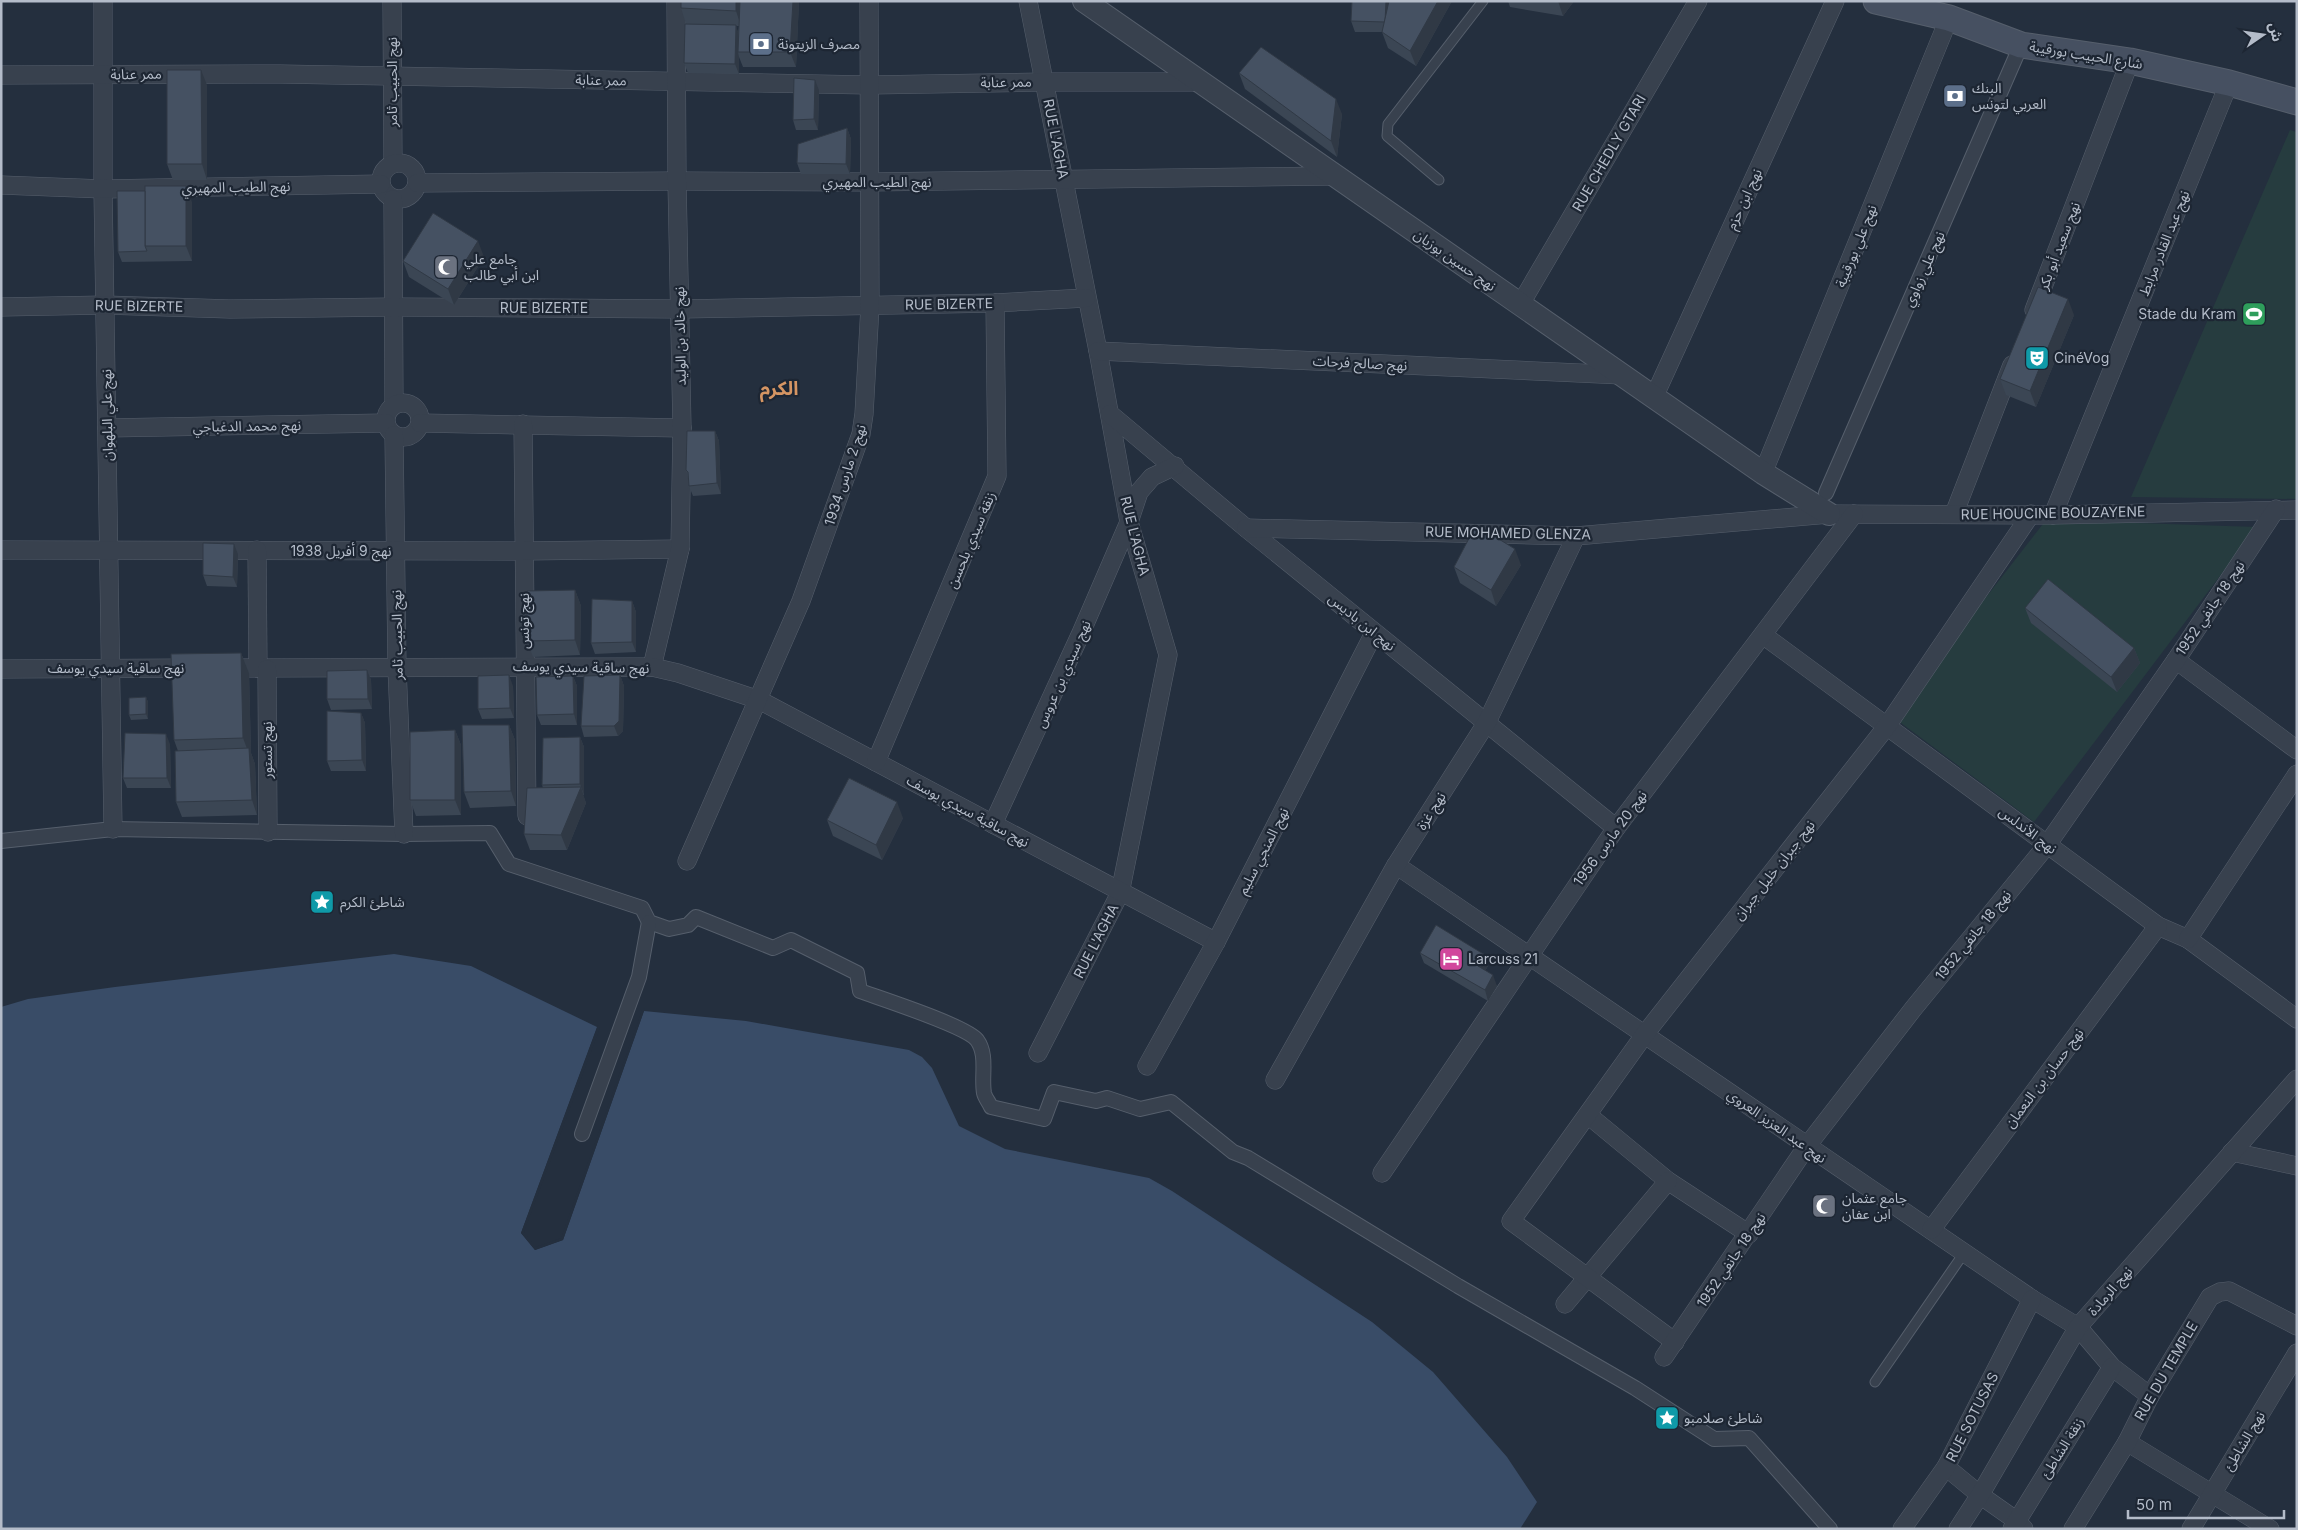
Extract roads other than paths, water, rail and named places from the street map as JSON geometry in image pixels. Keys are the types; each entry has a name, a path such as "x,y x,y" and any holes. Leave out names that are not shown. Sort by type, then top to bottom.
{"main road":[{"name":"شارع الحبيب بورقيبة","path":"1876,1 1944,10 2022,45 2130,61 2229,83 2297,102"}],"street":[{"name":"نهج علي البلهوان","path":"103,1 103,189 113,829"},
{"name":"نهج الحبيب ثامر","path":"392,1 392,164"},
{"name":"نهج خالد بن الوليد","path":"652,667 680,549 682,428 677,181 676,1"},
{"name":"نهج 2 مارس 1934","path":"688,861 801,601 861,434 864,414 870,306 868,182 869,1"},
{"name":"RUE L'AGHA","path":"1028,1 1098,351 1129,522 1168,655 1120,893 1038,1053"},
{"name":"نهج حسين بوزيان","path":"1084,1 1763,473 1828,503"},
{"name":"RUE CHEDLY GTARI","path":"1520,305 1698,1"},
{"name":"نهج ابن حزم","path":"1654,397 1835,1"},
{"name":"نهج علي بورقيبة","path":"1763,473 1944,10"},
{"name":"نهج علي زواوي","path":"1828,503 2022,45"},
{"name":"نهج سعيد أبو بكر","path":"2026,329 2130,61"},
{"name":"ممر عنابة","path":"1,75 391,76 868,85 1201,82"},
{"name":"نهج عبد القادر مرابط","path":"2053,514 2229,83"},
{"path":"405,163 414,171 417,183 409,197 393,199 385,193 381,184 384,170 392,164 405,163"},
{"name":"نهج الطيب المهيري","path":"417,183 868,182 1337,176"},
{"name":"نهج الطيب المهيري","path":"1,185 103,189 381,184"},
{"path":"393,199 394,405"},
{"name":"RUE BIZERTE","path":"1,307 105,305 230,309 394,307 680,309 995,303 1086,298"},
{"name":"زنقة سيدي بلحسن","path":"876,762 997,476 995,303"},
{"path":"1954,514 2019,348"},
{"name":"نهج صالح فرحات","path":"1098,351 1622,374"},
{"path":"401,403 413,406 420,417 420,423 417,431 410,436 402,437 390,429 387,413 394,405 401,403"},
{"name":"نهج ابن باديس","path":"1110,414 1374,633 1487,722 1616,828"},
{"path":"420,423 682,428"},
{"name":"نهج تونس","path":"523,424 527,818"},
{"name":"نهج محمد الدغباجي","path":"107,428 390,429"},
{"name":"نهج الحبيب ثامر","path":"390,429 404,834"},
{"name":"نهج سيدي بن عروس","path":"993,824 1047,710 1144,484 1152,477 1175,466"},
{"name":"RUE HOUCINE BOUZAYENE","path":"1828,503 1854,514 2053,514 2276,509"},
{"name":"RUE MOHAMED GLENZA","path":"1246,528 1576,536 1828,503"},
{"path":"2276,509 2297,510"},
{"path":"2276,509 2297,514"},
{"name":"نهج 18 جانفي 1952","path":"1664,1357 1807,1146 1913,1010 2047,845 2176,660 2276,509"},
{"name":"نهج 20 مارس 1956","path":"1382,1173 1616,828 1854,514"},
{"name":"نهج جبران خليل جبران","path":"1588,1278 1511,1221 1645,1034 1887,726 2031,514"},
{"name":"نهج غزة","path":"1275,1080 1396,865 1487,722 1576,536"},
{"name":"نهج 9 أفريل 1938","path":"1,550 523,551 680,549"},
{"name":"نهج تستور","path":"257,550 268,832"},
{"name":"نهج المنجي سليم","path":"1146,1066 1216,942 1374,633"},
{"name":"نهج الأندلس","path":"1763,635 2158,926 2188,939 2297,1019"},
{"path":"2176,660 2297,750"},
{"name":"نهج ساقية سيدي يوسف","path":"1,669 652,667 687,675 759,700 1120,893 1216,942"},
{"path":"2188,939 2297,774"},
{"path":"1,841 113,829 404,834 490,833 509,864 642,908 649,922 638,977 582,1134"},
{"name":"نهج عبد العزيز العروي","path":"1396,865 1530,954 1964,1253 2032,1299 2078,1327 2112,1367 2150,1396"},
{"path":"649,922 671,930 688,925 698,917 773,948 791,940 857,973 860,992 956,1027 977,1040 984,1058 982,1078 984,1095 991,1106 1044,1119 1054,1092 1096,1101 1107,1098 1140,1109 1171,1102 1233,1152 1248,1158 1544,1336 1635,1388 1714,1439 1749,1438 1830,1529"},
{"name":"نهج حسان بن النعمان","path":"1931,1230 2158,926"},
{"name":"نهج الرمادة","path":"1958,1529 1980,1496 2078,1327 2297,1079"},
{"path":"1588,1115 1668,1181 1749,1234"},
{"path":"2232,1152 2297,1166"},
{"path":"1565,1304 1668,1181"},
{"path":"1588,1278 1675,1342"},
{"name":"RUE DU TEMPLE","path":"2073,1529 2127,1442 2150,1396 2205,1303 2220,1292 2229,1292 2246,1298 2297,1326"},
{"name":"RUE SOTUSAS","path":"1902,1529 1946,1467 2032,1299"},
{"name":"نهج الشاطئ","path":"2191,1529 2295,1361"},
{"name":"زنقة الشاطئ","path":"2018,1526 2112,1367"},
{"path":"2127,1442 2270,1529"},
{"path":"1946,1467 2018,1526"}],"lane":[{"path":"1439,180 1387,136 1386,131 1388,124 1483,1"},
{"path":"1875,1382 1964,1253"}],"water":[{"path":"394,954 471,966 597,1027 521,1233 535,1250 563,1240 644,1011 746,1021 909,1050 922,1057 932,1068 959,1126 1005,1149 1149,1178 1172,1191 1372,1322 1433,1372 1507,1457 1537,1502 1520,1529 1,1529 1,1007 28,999 115,987"}],"place":[{"name":"مصرف الزيتونة","path":"761,44"},
{"name":"البنك العربي لتونس","path":"1955,96"},
{"name":"جامع علي ابن أبي طالب","path":"446,267"},
{"name":"Stade du Kram","path":"2254,314"},
{"name":"CinéVog","path":"2037,358"},
{"name":"شاطئ الکرم","path":"322,902"},
{"name":"Larcuss 21","path":"1451,959"},
{"name":"جامع عثمان ابن عفان","path":"1824,1206"},
{"name":"شاطئ صلامبو","path":"1667,1418"}],"district":[{"name":"الكرم","path":"779,388"}]}
